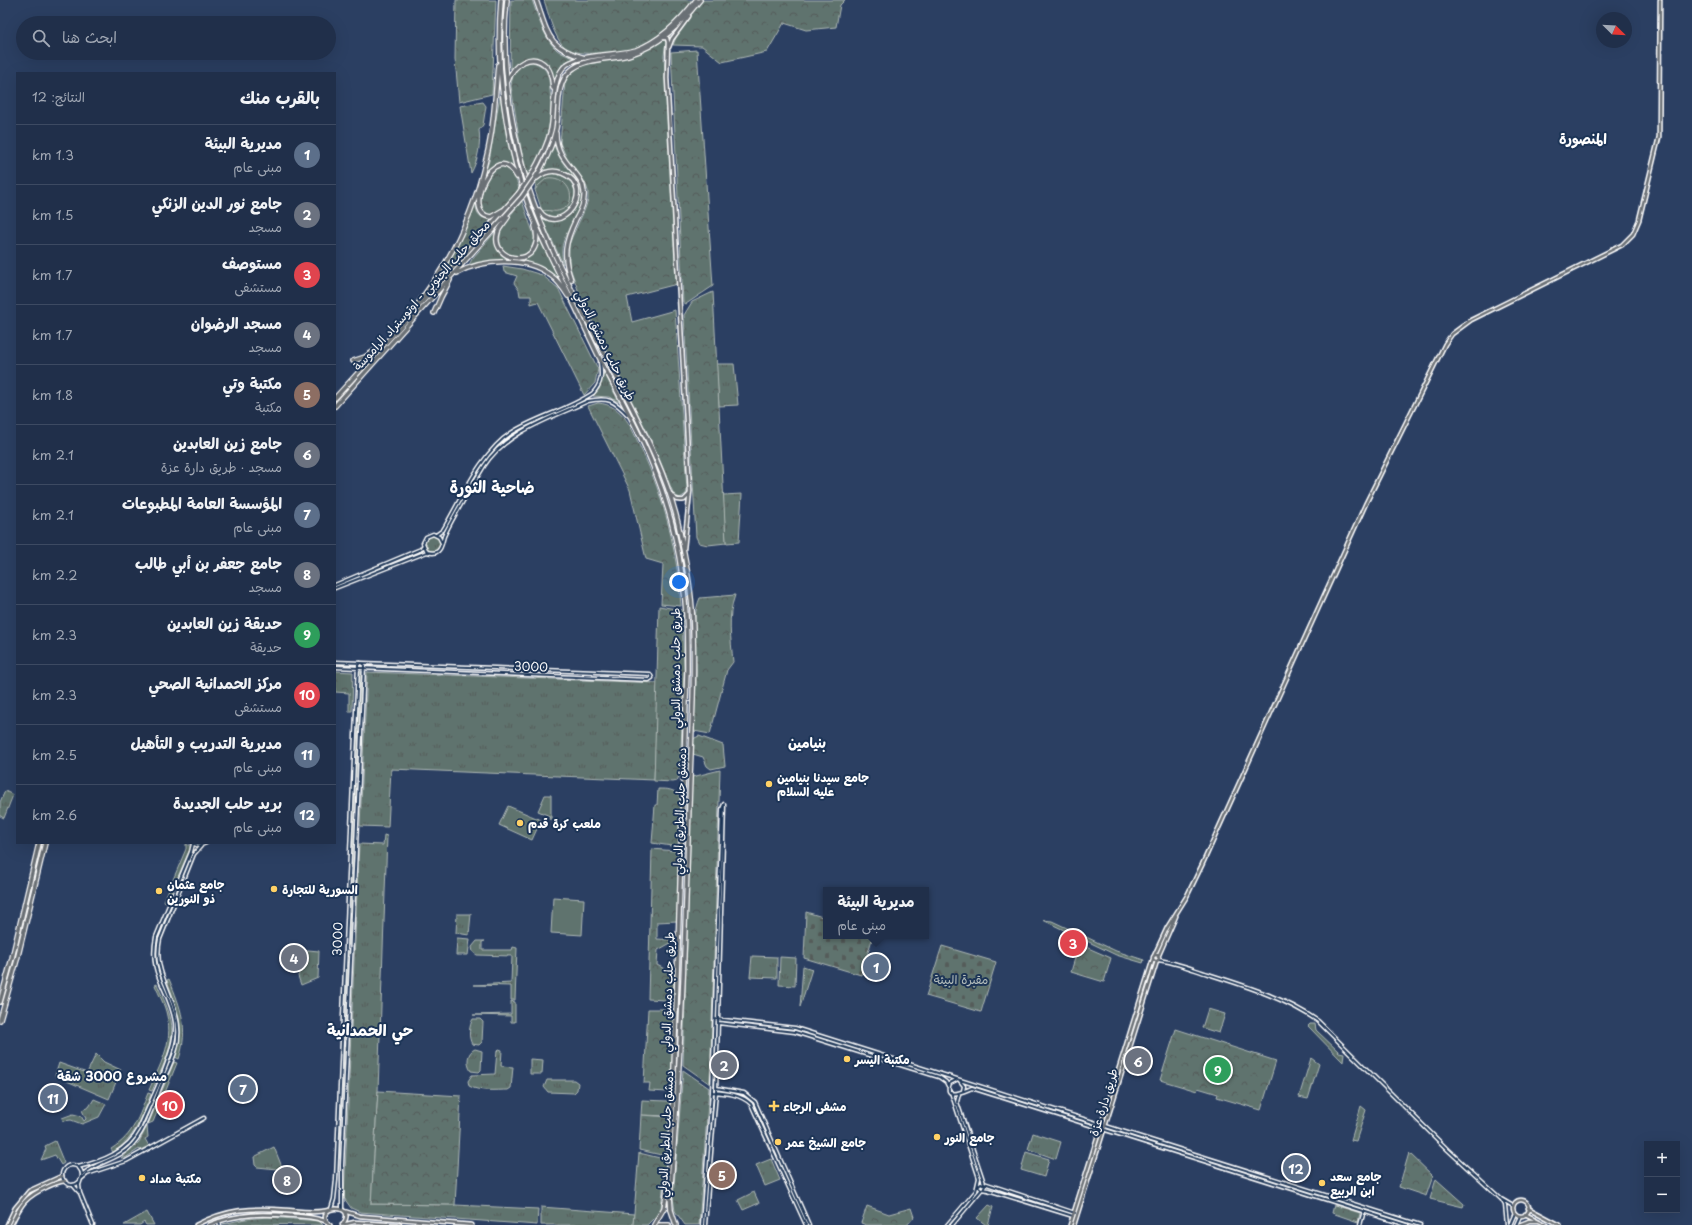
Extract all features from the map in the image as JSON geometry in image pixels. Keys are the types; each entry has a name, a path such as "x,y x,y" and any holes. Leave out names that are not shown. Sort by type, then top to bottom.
{"highway":[{"name":"طريق حلب دمشق الدولي","path":"501,0 499,52 500,78 507,126 521,184 532,213 598,355 631,418 653,466 672,522 682,576 686,616 687,671 674,1098 666,1196 664,1208 654,1225"},
{"name":"طريق حلب دمشق الدولي","path":"507,0 505,44 508,84 516,139 524,174 555,252 578,300"},
{"path":"536,0 552,41 563,51 586,60"},
{"path":"578,300 566,266 564,255 568,235 582,208 584,191 582,184 560,154 556,144 556,129 563,82 571,70 586,60 621,53 648,44 670,29 696,0"},
{"path":"555,101 556,81 564,66 569,62 628,55 643,50 662,38 692,11 700,0"},
{"path":"410,316 438,274 452,249 462,229 477,189 486,160 492,131 499,52"},
{"path":"508,84 512,71 518,64 525,61 540,62 547,67 551,73 555,101"},
{"name":"محلق حلب الجنوبي - اوتوستراد الراموسة","path":"336,397 518,194 540,162 546,147 551,131 555,101"},
{"name":"محلق حلب الجنوبي - اوتوستراد الراموسة","path":"336,405 522,197 542,169 556,129"},
{"path":"511,203 494,216 488,216 482,213 479,209 478,203 485,179 494,167 504,165 514,171 521,184"},
{"path":"531,193 540,211 544,216 550,218 563,217 569,213 577,198 576,189 572,180 560,172 544,172 533,181"},
{"path":"514,207 499,230 497,237 499,247 504,253 518,259 529,255 534,247 537,233 532,213"},
{"path":"434,313 453,275 470,267 489,263 512,263 532,266 551,275 574,303"},
{"name":"دمشق حلب الطريق الدولي","path":"578,300 642,428 664,481 677,520 684,553 692,608 693,672 686,919 677,1102 670,1196 671,1210 676,1225"},
{"path":"353,361 364,357 383,345"},
{"path":"0,1002 39,844"},
{"path":"0,1020 17,960 45,844"},
{"path":"658,1225 669,1225"}],"main road":[{"path":"1070,1225 1078,1208 1101,1126 1153,957 1167,928 1186,896 1323,601 1366,503 1445,344 1452,334 1471,320 1622,245 1633,234 1640,220 1659,137 1660,0"},
{"path":"668,51 672,39 692,11"},
{"path":"662,38 666,37 668,40 667,78 690,491 684,553"},
{"path":"664,481 672,496 676,500 684,500 687,498 690,491"},
{"name":"طريق دارة عزة","path":"1074,1225 1078,1208 1158,959 1169,929 1186,896"},
{"path":"1153,957 1158,959"},
{"path":"1153,957 1158,959"},
{"path":"6,1225 15,1208 29,1190 62,1176"},
{"path":"11,1225 22,1203 31,1194 58,1182 65,1181"},
{"path":"1528,1208 1525,1214 1520,1216 1515,1214 1513,1210 1513,1206 1516,1202 1522,1200 1527,1204 1528,1208 1560,1225"},
{"path":"196,1225 217,1216 243,1209 265,1208 317,1212 343,1210 360,1216 472,1225"},
{"path":"327,1222 326,1216 330,1210"},
{"path":"342,1225 345,1220 343,1210"},
{"path":"209,1225 243,1215 265,1214 317,1218 327,1222 330,1225"},
{"path":"1525,1214 1547,1225"},
{"path":"1519,1225 1538,1221"},
{"path":"342,1225 359,1222 400,1225"}],"street":[{"path":"336,585 421,549 426,537 429,535 436,535 443,530 482,463 499,442 512,433 588,396 598,387 602,373 598,355"},
{"path":"588,396 590,400"},
{"path":"336,588 427,552 435,553 439,551 446,532 485,464 501,445 513,436 590,400 598,398 607,399 616,403 631,418"},
{"path":"436,535 442,543"},
{"path":"423,546 427,552"},
{"path":"336,662 360,663 364,665 364,668"},
{"name":"3000","path":"330,1210 334,1199 336,1180 358,668 360,663 650,674 652,678 649,680 364,668 358,668 336,667"},
{"name":"3000","path":"343,1210 342,1165 364,668"},
{"path":"702,1225 712,1092 722,809 724,804 716,1092 705,1225"},
{"path":"80,1193 79,1185 81,1178 87,1169 114,1158 124,1152 139,1136 173,1048 175,1031 173,1015 159,980 154,958 156,937 191,852 192,844 201,846"},
{"path":"152,1101 176,1049 178,1040 176,1014 160,972 157,953 167,920 194,854 204,844"},
{"path":"1158,959 1247,986 1285,1002 1313,1018 1448,1150 1501,1199 1513,1206"},
{"path":"715,1019 795,1028 1101,1126"},
{"path":"715,1022 795,1032 939,1077 946,1082 951,1092 980,1178 976,1191 947,1225"},
{"path":"949,1087 952,1081 959,1080"},
{"path":"959,1080 963,1083 963,1091"},
{"path":"712,1088 739,1092 747,1095 755,1102 808,1225"},
{"path":"952,1225 985,1186 957,1102 959,1094 972,1088 1105,1127 1420,1225"},
{"path":"712,1092 734,1094 744,1098 751,1104 808,1225"},
{"path":"951,1092 959,1094"},
{"path":"756,1114 760,1112"},
{"path":"72,1184 77,1183 86,1174 126,1161 204,1118"},
{"path":"93,1225 80,1193 76,1187 65,1181 62,1176 64,1169 68,1166 74,1165 78,1167 111,1156 123,1149 132,1140 145,1120"},
{"path":"1105,1127 1198,1160 1407,1225"},
{"path":"78,1167 82,1175"},
{"path":"979,1184 984,1183 1074,1214"},
{"path":"979,1184 980,1188 983,1189 1074,1214"},
{"path":"1501,1199 1505,1206 1507,1225"},
{"path":"1360,1225 1364,1212"},
{"path":"1510,1225 1515,1214"},
{"path":"1516,1225 1520,1216"},
{"path":"219,1221 220,1225"}],"green space":[{"path":"456,0 496,0 492,94 459,102 455,59"},
{"path":"511,0 532,0 548,40 561,53 574,58 563,63 554,80 549,66 538,60 529,58 524,59 510,69"},
{"path":"544,0 694,0 669,27 639,47 618,52 580,53 572,51 561,43 552,25"},
{"path":"702,0 845,0 840,5 836,27 806,30 784,23 767,52 722,62 702,46 673,45 677,35"},
{"path":"671,34 665,47 664,56 677,284 627,297 632,322 675,310 687,490 686,494 680,498 674,495 654,446 581,298 569,265 569,245 585,209 588,200 588,191 585,182 568,161 560,143 565,82 571,73 583,65 633,56 653,47"},
{"path":"697,50 713,286 686,304 683,302 671,52"},
{"path":"532,62 541,66 547,72 550,85 551,113 547,135 543,146 528,176 521,150 511,86 513,77 517,70 523,64"},
{"path":"500,95 507,140 514,168 500,164 490,168 486,173 481,185 476,209 481,216 491,220 429,290 471,212 489,161"},
{"path":"483,102 486,106 483,125 479,130 480,141 478,152 471,173 460,106"},
{"path":"554,145 562,162 581,185 583,196 579,210 565,236 562,251 563,264 542,219 557,221 568,217 575,208 578,197 577,186 571,176 560,170 543,170"},
{"path":"503,166 512,172 519,189 495,214 486,214 482,209 481,202 485,183 496,169"},
{"path":"551,173 565,177 572,184 575,193 573,202 568,210 561,215 552,216 542,211 547,209 551,211 538,186 535,190 536,182 545,174"},
{"path":"547,178 555,178 566,185 571,196 567,207 556,211 542,211 535,190"},
{"path":"522,201 535,238 531,249 521,257 511,255 504,251 500,242 500,235 505,223"},
{"path":"497,230 496,242 500,253 512,260 522,260 530,256 536,249 540,240 561,283 547,270 539,266 519,261 498,261 469,265 472,259"},
{"path":"503,266 522,269 542,275 558,288 598,369 595,383 584,395 538,302 531,304 531,296 520,296 519,290 514,283 517,276 504,272"},
{"path":"713,292 726,543 708,545 699,543 696,537 684,315 692,302"},
{"path":"716,364 734,364 738,405 719,406"},
{"path":"604,372 619,402 609,397 593,396 599,389"},
{"path":"598,403 614,408 626,419 657,487 673,545 681,606 661,604 663,564 646,559 630,490 588,406"},
{"path":"742,494 739,542 726,543 723,495"},
{"path":"432,536 438,538 440,544 438,550 432,552 426,550 424,544 426,538"},
{"path":"735,595 730,620 733,662 727,670 710,734 694,731 696,672 694,625 697,607 700,598"},
{"path":"659,606 682,610 684,671 680,774 677,781 673,782 654,781"},
{"path":"336,671 353,672 352,711 349,711 349,693 336,692"},
{"path":"360,671 361,671 356,777"},
{"path":"367,672 658,683 654,780 391,769 388,827 360,826"},
{"path":"699,736 723,745 725,766 711,769 707,766 703,757 693,754 693,739"},
{"path":"720,770 710,1084 683,1065 692,777"},
{"path":"356,783 349,945 348,945 355,784"},
{"path":"658,789 668,789 678,794 680,797 678,847 652,843 655,805 657,805"},
{"path":"5,791 13,795 4,818 0,816 0,802"},
{"path":"545,795 551,795 551,820 549,819 550,816 538,811"},
{"name":"ملعب كرة قدم","path":"508,806 541,820 532,840 499,825"},
{"path":"384,835 387,836 378,1091 371,1204 455,1205 538,1209 537,1225 360,1212 351,1208 344,1198 359,844 383,845"},
{"path":"186,844 190,846 190,849 167,902 164,901 186,849"},
{"path":"652,849 676,851 678,855 677,921 657,922 657,939 676,940 658,950 657,965 674,974 673,998 665,1000 648,999"},
{"path":"553,897 584,899 582,935 551,933"},
{"path":"806,912 823,917 823,939 872,939 861,975 804,958"},
{"path":"457,914 471,914 469,935 456,933"},
{"path":"1043,920 1052,921 1116,951 1144,960 1143,963 1116,955"},
{"path":"457,938 470,939 468,955 456,955"},
{"path":"477,941 485,941 482,942 482,950 512,950 513,947 517,948 515,1000 511,1000 511,986 474,985 511,983 512,956 477,955 473,952 472,947"},
{"path":"1079,944 1111,958 1104,982 1071,972"},
{"name":"مقبرة البيئة","path":"942,946 996,962 981,1012 926,996"},
{"path":"308,950 319,951 318,978 301,985 298,976"},
{"path":"349,951 339,1159 338,1158"},
{"path":"752,956 777,957 777,978 750,977"},
{"path":"780,957 796,958 795,986 779,985"},
{"path":"803,966 812,969 800,1007"},
{"path":"169,979 177,999 182,1018 183,1038 179,1059 175,1057 180,1036 179,1018 167,980"},
{"path":"157,984 170,1016 172,1035 164,1064 152,1091 149,1090 161,1063 169,1035 167,1016 155,985"},
{"path":"511,1001 515,1002 515,1022 511,1022 511,1016 473,1015 511,1014"},
{"path":"648,1009 667,1009 671,1011 674,1017 671,1091 668,1092 649,1091 650,1083 644,1083"},
{"path":"1208,1009 1225,1014 1219,1033 1202,1028"},
{"path":"473,1019 480,1019 483,1022 482,1042 479,1045 472,1044 470,1038 470,1028"},
{"path":"1310,1024 1315,1024 1316,1030 1339,1052 1344,1053 1343,1062 1308,1026"},
{"path":"1176,1029 1276,1061 1261,1110 1217,1097 1218,1094 1198,1088 1197,1091 1160,1080"},
{"path":"475,1049 482,1051 481,1070 479,1072 471,1071 468,1065 469,1055"},
{"path":"499,1049 502,1050 501,1066 513,1067 511,1088 508,1090 488,1090 469,1086 468,1081 472,1075 495,1074 497,1051"},
{"path":"96,1054 104,1062 121,1070 109,1099 55,1076 59,1063 87,1073"},
{"path":"1311,1058 1319,1064 1308,1099 1299,1097"},
{"path":"530,1059 543,1060 542,1074 530,1074"},
{"path":"174,1062 177,1063 153,1122 148,1124"},
{"path":"683,1070 709,1088 699,1225 685,1225 675,1211 673,1198"},
{"path":"547,1080 574,1080 578,1083 577,1090 574,1093 548,1092 544,1087"},
{"path":"378,1091 461,1096 455,1205 371,1204"},
{"path":"148,1093 151,1094 137,1127 127,1141 113,1152 111,1149 125,1138 135,1124"},
{"path":"94,1099 106,1104 99,1117 82,1124 71,1120 63,1121 62,1118 73,1114 81,1116 84,1121 86,1119 82,1110 89,1107"},
{"path":"642,1100 667,1101 671,1104 670,1116 641,1115"},
{"path":"1361,1106 1366,1110 1356,1141 1351,1140"},
{"path":"641,1115 670,1117 668,1151 666,1156 639,1150"},
{"path":"147,1126 148,1137 145,1139 149,1146 140,1150 139,1149 125,1158 121,1158 139,1142"},
{"path":"1033,1133 1061,1142 1056,1159 1028,1149"},
{"path":"55,1141 64,1163 61,1165 55,1155 41,1160 46,1149 45,1146"},
{"path":"274,1147 282,1167 277,1169 257,1167 255,1165 254,1157"},
{"path":"1026,1152 1049,1159 1044,1177 1021,1170"},
{"path":"639,1153 664,1159 666,1162 661,1208 656,1216 647,1225 633,1225"},
{"path":"1409,1153 1433,1176 1426,1196 1399,1187"},
{"path":"771,1159 780,1180 765,1186 756,1165"},
{"path":"1436,1179 1464,1204 1463,1207 1430,1199"},
{"path":"754,1192 759,1203 743,1210 738,1200"},
{"path":"989,1205 993,1207 988,1225 986,1225 977,1218"},
{"path":"1334,1205 1360,1213 1358,1222 1332,1213"},
{"path":"867,1206 889,1214 911,1208 914,1217 907,1225 866,1225 861,1223"},
{"path":"541,1207 634,1214 633,1225 541,1225"},
{"path":"147,1212 154,1225 146,1225 144,1222 140,1225 124,1225"},
{"path":"268,1217 319,1221 323,1225 223,1224 245,1219"}],"place":[{"name":"جامع سيدنا بنيامين عليه السلام","path":"769,784"},
{"name":"ملعب كرة قدم","path":"520,823"},
{"name":"السورية للتجارة","path":"274,889"},
{"name":"جامع عثمان ذو النورين","path":"159,891"},
{"name":"مستوصف","path":"1073,943"},
{"name":"مسجد الرضوان","path":"294,958"},
{"name":"مديرية البيئة","path":"876,967"},
{"name":"مكتبة اليسر","path":"847,1059"},
{"name":"جامع زين العابدين","path":"1138,1061"},
{"name":"جامع نور الدين الزنكي","path":"724,1065"},
{"name":"حديقة زين العابدين","path":"1218,1070"},
{"name":"المؤسسة العامة المطبوعات","path":"243,1089"},
{"name":"مديرية التدريب و التأهيل","path":"53,1098"},
{"name":"مركز الحمدانية الصحي","path":"170,1105"},
{"name":"مشفى الرجاء","path":"774,1106"},
{"name":"جامع النور","path":"937,1137"},
{"name":"جامع الشيخ عمر","path":"778,1142"},
{"name":"بريد حلب الجديدة","path":"1296,1168"},
{"name":"مكتبة وتي","path":"722,1175"},
{"name":"مكتبة مداد","path":"142,1178"},
{"name":"جامع جعفر بن أبي طالب","path":"287,1180"},
{"name":"جامع سعد ابن الربيع","path":"1322,1183"}],"district":[{"name":"المنصورة","path":"1583,138"},
{"name":"ضاحية الثورة","path":"492,486"},
{"name":"بنيامين","path":"807,742"},
{"name":"حي الحمدانية","path":"370,1029"},
{"name":"مشروع 3000 شقة","path":"112,1075"}]}
